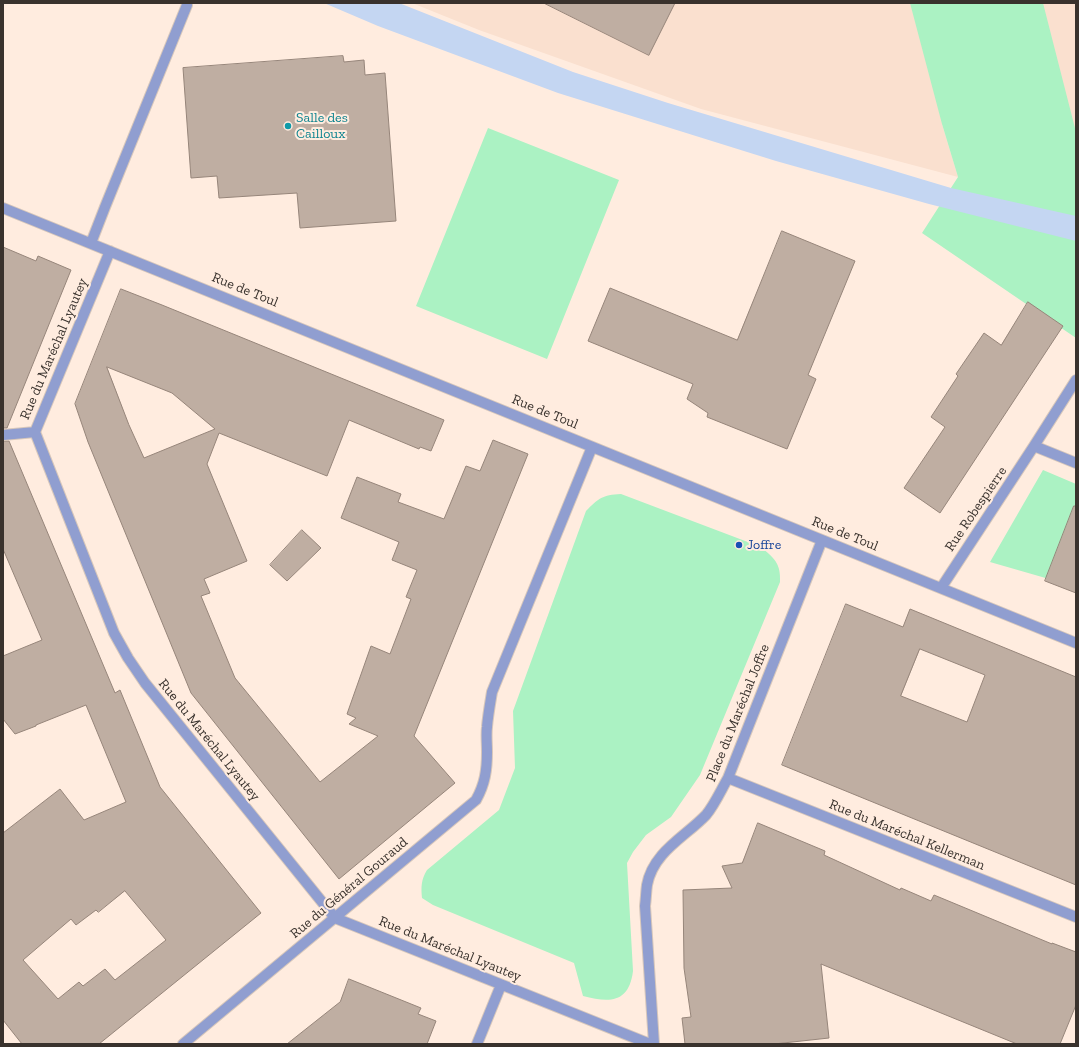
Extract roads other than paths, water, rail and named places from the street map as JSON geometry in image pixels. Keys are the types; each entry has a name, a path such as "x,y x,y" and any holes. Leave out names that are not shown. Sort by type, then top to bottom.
{"street":[{"path":"91,244 187,5"},
{"name":"Rue de Toul","path":"3,208 1076,643"},
{"name":"Rue du Maréchal Lyautey","path":"110,251 35,432 114,634 145,683 335,918 650,1044"},
{"name":"Rue Robespierre","path":"941,588 1076,380"},
{"path":"3,435 35,432"},
{"path":"1034,446 1076,463"},
{"name":"Rue du Général Gouraud","path":"183,1044 476,800 482,788 486,770 488,711 492,692 592,447"},
{"name":"Place du Maréchal Joffre","path":"654,1044 645,906 647,884 653,868 664,852 706,814 728,778 822,540"},
{"name":"Rue du Maréchal Kellerman","path":"728,778 1076,917"},
{"path":"477,1044 502,985"}],"water":[{"path":"324,3 399,3 573,72 668,103 951,188 1076,216 1076,241 929,204 776,161 558,93 378,26"}],"place":[{"name":"Salle des Cailloux","path":"288,126"},
{"name":"Joffre","path":"739,545"}]}
